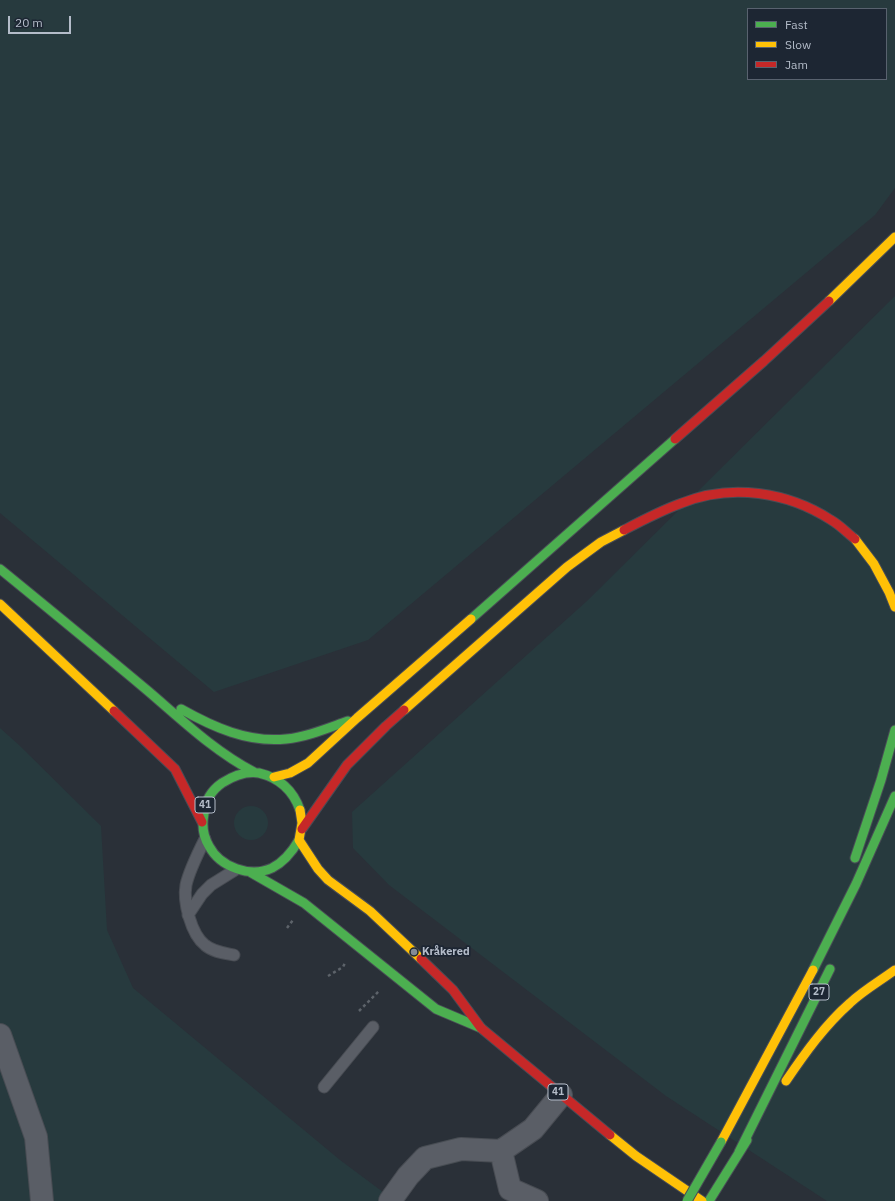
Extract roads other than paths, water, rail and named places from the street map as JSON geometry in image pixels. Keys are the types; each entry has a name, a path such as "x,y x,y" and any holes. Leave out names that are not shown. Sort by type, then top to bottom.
{"main road":[{"path":"274,777 290,773 308,763 357,718 764,361 845,287 895,237"},
{"path":"302,829 347,765 386,726 567,567 601,542 643,520 683,502 713,494 742,492 771,494 801,504 832,520 855,539 874,564 895,607"},
{"name":"41","path":"0,569 148,691 204,740 233,760 254,772"},
{"name":"41","path":"0,604 122,718 174,770 186,789 202,822 205,839 212,852 222,863 235,870 250,872 266,870 280,864 291,853 299,840 302,829 301,814 296,799 287,786 274,777 254,772 238,774 224,781 212,792 205,806 202,822"},
{"path":"148,691 202,721 248,737 285,739 319,731 357,718"},
{"path":"851,868 881,780 895,730"},
{"name":"27","path":"687,1201 721,1142 824,949 879,835 895,796"},
{"name":"41","path":"299,840 318,869 328,880 370,911 453,990 481,1028 636,1156 702,1201"},
{"name":"41","path":"250,872 304,903 436,1009 481,1028"},
{"path":"824,949 846,883"},
{"name":"27","path":"709,1201 739,1152 834,961"},
{"path":"739,1152 802,1058 836,1017 861,994 895,970"}],"street":[{"path":"0,1035 36,1137 42,1201"},
{"path":"390,1201 408,1176 425,1158 461,1149 501,1151 533,1129 561,1095"},
{"path":"501,1151 510,1189 537,1201"}],"lane":[{"path":"205,839 186,885 188,915 198,937 205,945 216,951 234,955"},
{"path":"188,915 202,894 211,885 235,870"},
{"path":"324,1087 373,1027"}],"place":[{"name":"Kråkered","path":"414,952"}]}
